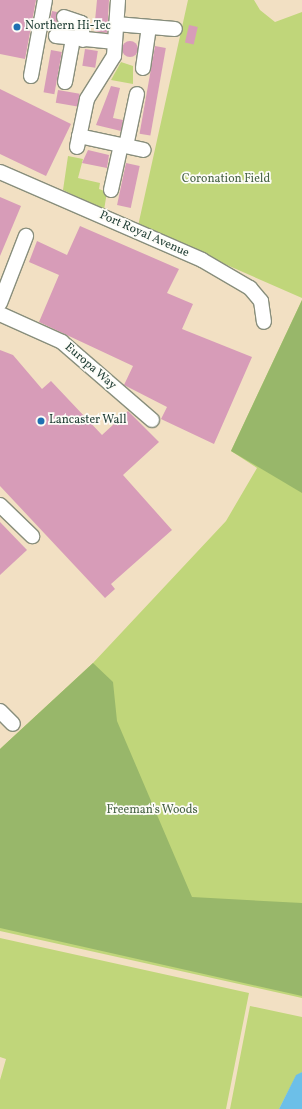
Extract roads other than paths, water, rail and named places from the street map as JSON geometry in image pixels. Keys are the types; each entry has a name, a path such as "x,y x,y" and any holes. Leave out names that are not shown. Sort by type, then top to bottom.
{"street":[{"path":"31,76 45,0"},
{"path":"118,0 115,42 111,65 87,99 78,141 144,150"},
{"path":"64,17 81,24 78,40 65,82"},
{"path":"116,24 175,29"},
{"path":"142,68 149,27"},
{"path":"56,36 78,40 115,42"},
{"path":"111,190 136,94"},
{"name":"Port Royal Avenue","path":"0,172 216,268 250,288 261,301 264,322"},
{"path":"0,303 26,236"},
{"name":"Europa Way","path":"0,314 62,342 152,420"},
{"path":"0,505 32,536"},
{"path":"0,711 13,724"}],"water":[{"path":"302,1072 302,1109 279,1109 296,1075"}],"place":[{"name":"Northern Hi-Tec","path":"17,27"},
{"name":"Lancaster Wall","path":"41,421"}],"park label":[{"name":"Coronation Field","path":"226,180"},
{"name":"Freeman's Woods","path":"152,811"}]}
